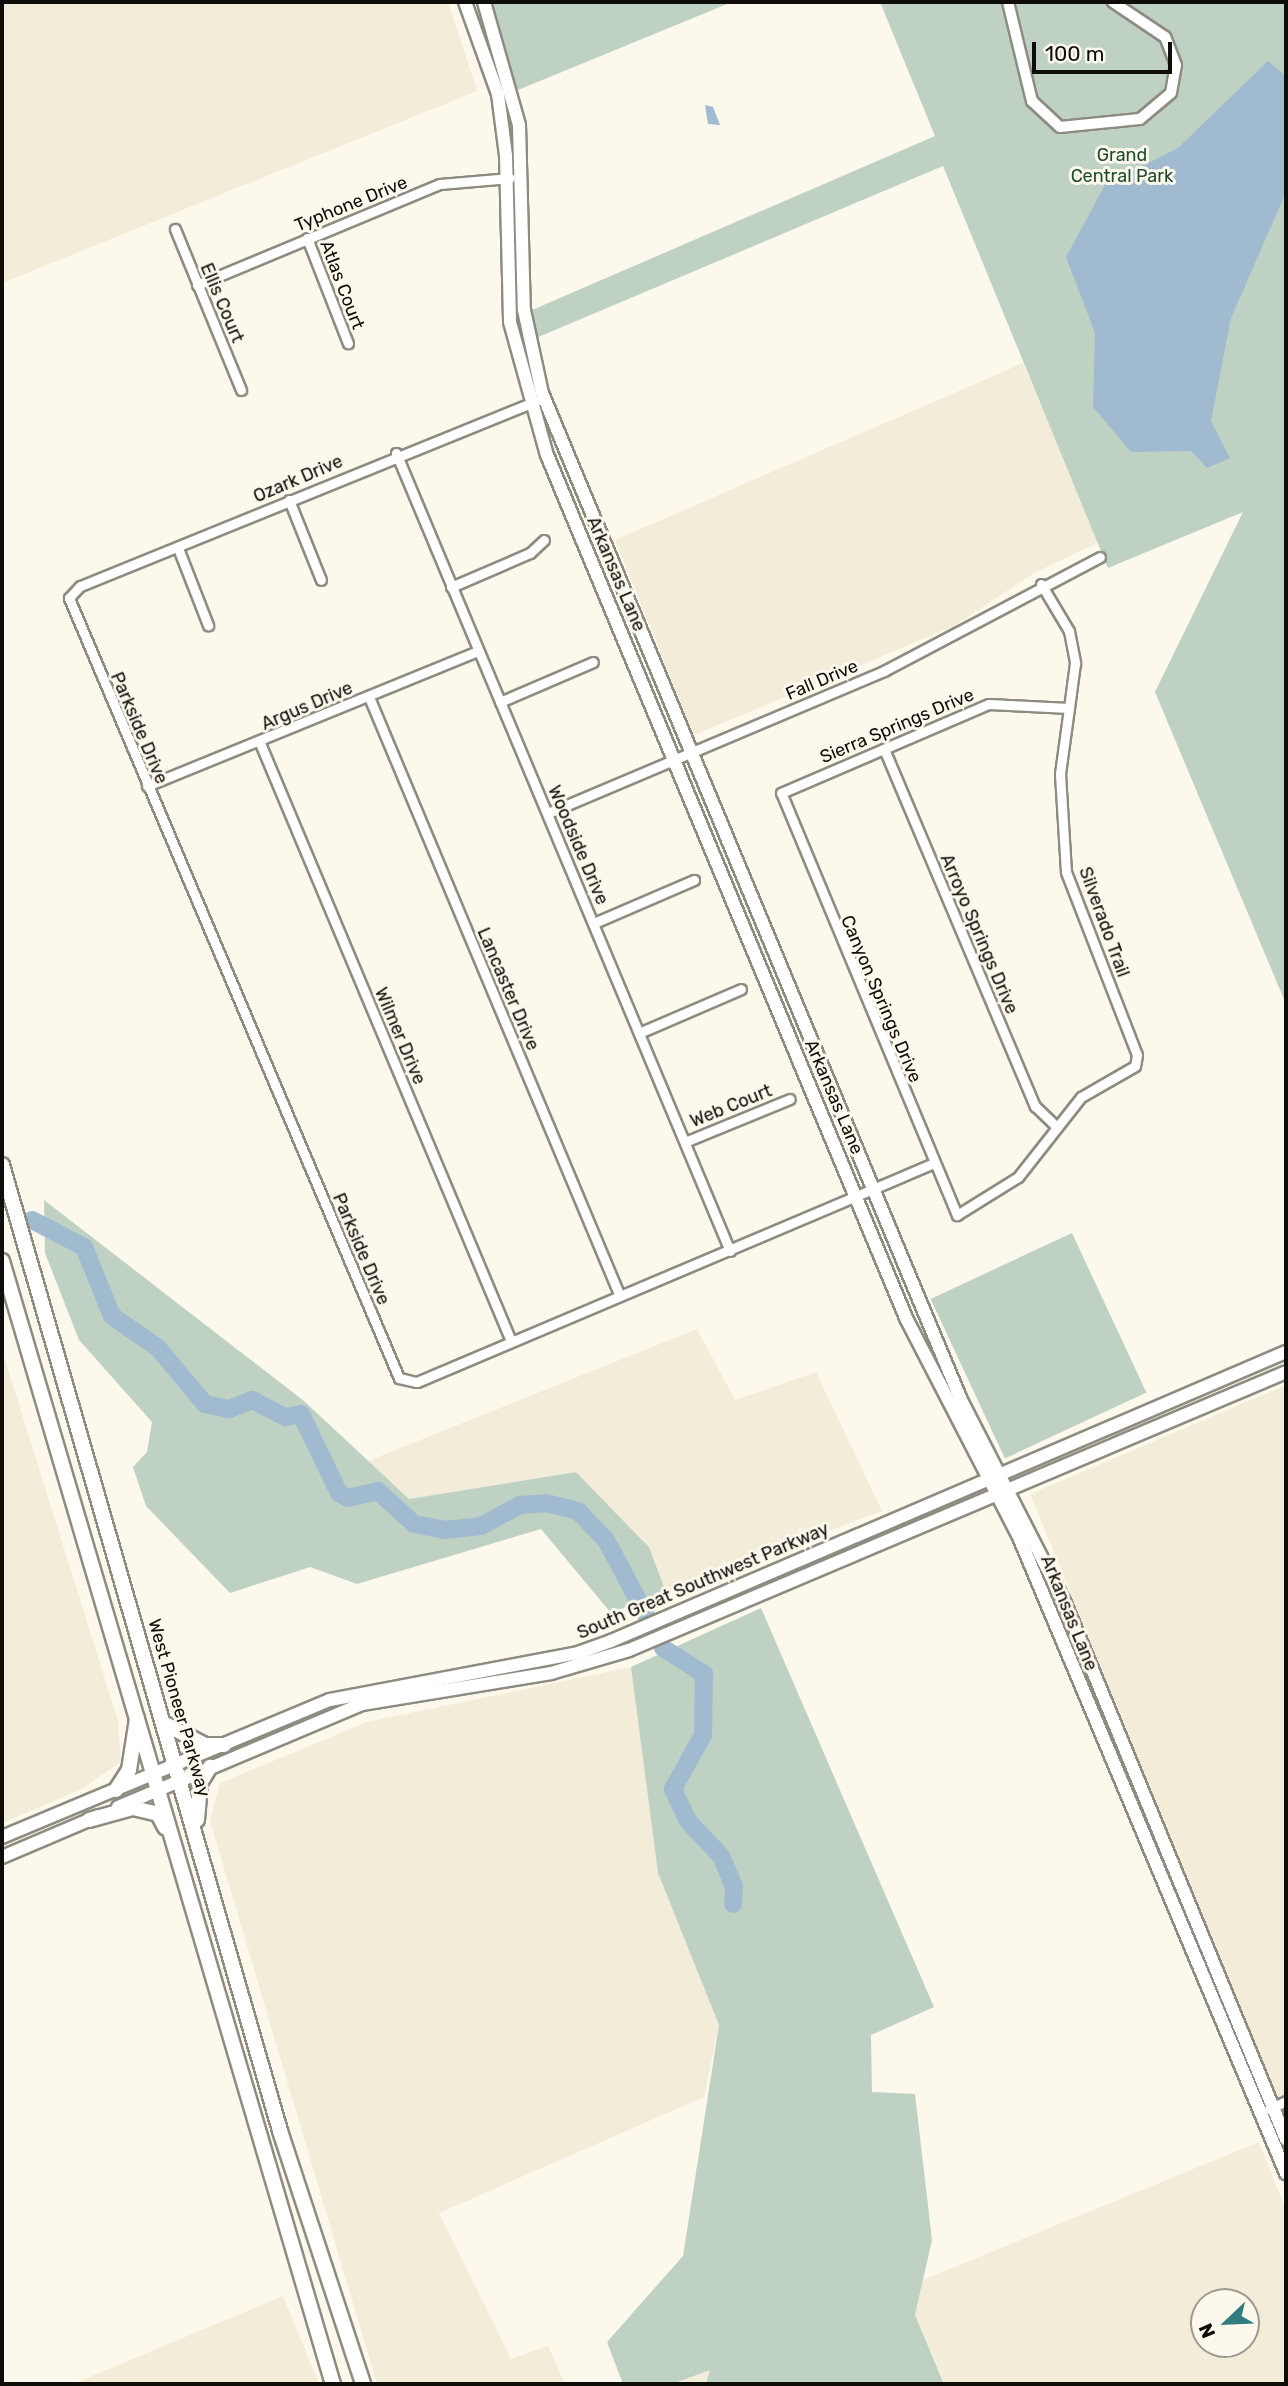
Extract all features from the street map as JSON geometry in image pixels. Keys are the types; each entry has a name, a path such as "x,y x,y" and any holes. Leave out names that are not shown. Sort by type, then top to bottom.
{"main road":[{"name":"Arkansas Lane","path":"465,2 498,94 506,177 510,322 529,404 856,1196 950,1414 996,1492 1267,2110 1286,2139"},
{"name":"Arkansas Lane","path":"484,2 511,83 522,179 524,310 544,398 688,753 961,1400 1002,1473 1064,1601 1267,2110 1286,2173"},
{"name":"West Pioneer Parkway","path":"2,1165 280,2131 320,2263 363,2384"},
{"path":"2,1261 138,1711 257,2138 333,2384"},
{"name":"South Great Southwest Parkway","path":"2,1857 159,1789 178,1773 225,1745 360,1691 579,1653 1286,1352"},
{"name":"South Great Southwest Parkway","path":"2,1837 155,1774 210,1767 362,1704 551,1673 629,1650 996,1492 1286,1372"},
{"path":"1161,1406 1168,1420"},
{"path":"116,1790 130,1770 138,1711"},
{"path":"165,1724 205,1745 225,1745"},
{"path":"197,1839 200,1783 210,1767"},
{"path":"89,1820 142,1809 158,1814 174,1841"},
{"path":"257,2138 280,2131"}],"street":[{"path":"1008,2 1032,101 1060,127 1140,119 1171,93 1176,65 1165,37 1113,2"},
{"name":"Typhone Drive","path":"197,285 440,184 506,177 522,179"},
{"name":"Ellis Court","path":"175,229 241,390"},
{"name":"Atlas Court","path":"307,238 348,343"},
{"name":"Ozark Drive","path":"69,598 80,586 178,548 396,453 544,398"},
{"name":"Woodside Drive","path":"396,453 730,1251"},
{"path":"289,500 321,580"},
{"path":"451,587 530,553 544,540"},
{"path":"178,548 208,625"},
{"name":"Fall Drive","path":"548,813 884,671 1041,584 1100,556"},
{"name":"Silverado Trail","path":"1041,584 1069,631 1075,663 1059,774 1066,872 1137,1055 1135,1066 1081,1097 1055,1125"},
{"name":"Parkside Drive","path":"69,598 399,1378 417,1382 619,1294 730,1251 934,1163"},
{"name":"Argus Drive","path":"147,786 260,743 478,651"},
{"path":"500,702 593,662"},
{"name":"Lancaster Drive","path":"369,697 619,1294"},
{"name":"Sierra Springs Drive","path":"781,793 989,704 1069,708"},
{"name":"Wilmer Drive","path":"260,743 511,1341"},
{"name":"Arroyo Springs Drive","path":"884,749 1035,1106 1055,1125"},
{"name":"Canyon Springs Drive","path":"781,793 957,1214 1018,1177 1055,1125"},
{"path":"594,923 694,880"},
{"path":"639,1033 741,989"},
{"name":"Web Court","path":"685,1142 790,1099"},
{"path":"1267,2110 1286,2101"}],"shaded area":[{"path":"2,2 448,2 477,91 2,283"},
{"path":"1023,363 1099,542 1034,573 954,626 694,735 615,540"},
{"path":"697,1329 735,1400 816,1372 882,1511 666,1592 649,1546 576,1472 409,1499 368,1461"},
{"path":"2,1350 118,1721 121,1762 80,1790 2,1823"},
{"path":"1286,1385 1286,2119 1030,1494"},
{"path":"631,1667 658,1873 719,2025 704,2097 439,2213 511,2359 548,2346 565,2384 377,2384 210,1821 220,1783 367,1722"},
{"path":"1259,2142 1286,2210 1286,2384 945,2384 915,2315 923,2280"},
{"path":"283,2296 319,2384 73,2384"},
{"path":"711,2369 706,2384 672,2384"}],"green space":[{"path":"488,2 732,2 518,90"},
{"name":"Grand Central Park","path":"880,2 1286,2 1286,1004 1155,692 1243,512 1108,568 943,166 536,338 532,310 935,136"},
{"path":"44,1200 304,1401 409,1499 576,1472 649,1547 666,1592 611,1613 541,1529 357,1584 310,1567 230,1593 146,1506 133,1467 147,1452 152,1422 79,1340 45,1253"},
{"path":"1072,1233 1146,1393 1005,1458 931,1299"},
{"path":"761,1608 934,2007 871,2035 872,2092 915,2094 932,2240 915,2315 944,2384 706,2384 710,2370 672,2384 623,2384 607,2342 683,2256 719,2025 658,1873 631,1667"}],"water":[{"path":"1268,61 1286,76 1286,192 1231,318 1211,421 1230,458 1207,468 1191,451 1131,452 1093,407 1095,333 1066,257 1105,185 1178,148"},
{"path":"705,105 713,107 720,125 708,124"}],"waterway":[{"path":"32,1220 84,1247 112,1316 158,1348 205,1404 229,1409 252,1400 286,1417 301,1414 339,1493 348,1498 378,1491 414,1524 444,1530 481,1526 520,1505 546,1503 578,1511 606,1540 648,1619"},
{"path":"663,1648 704,1674 703,1735 673,1789 688,1821 721,1856 734,1886 733,1904"}]}
